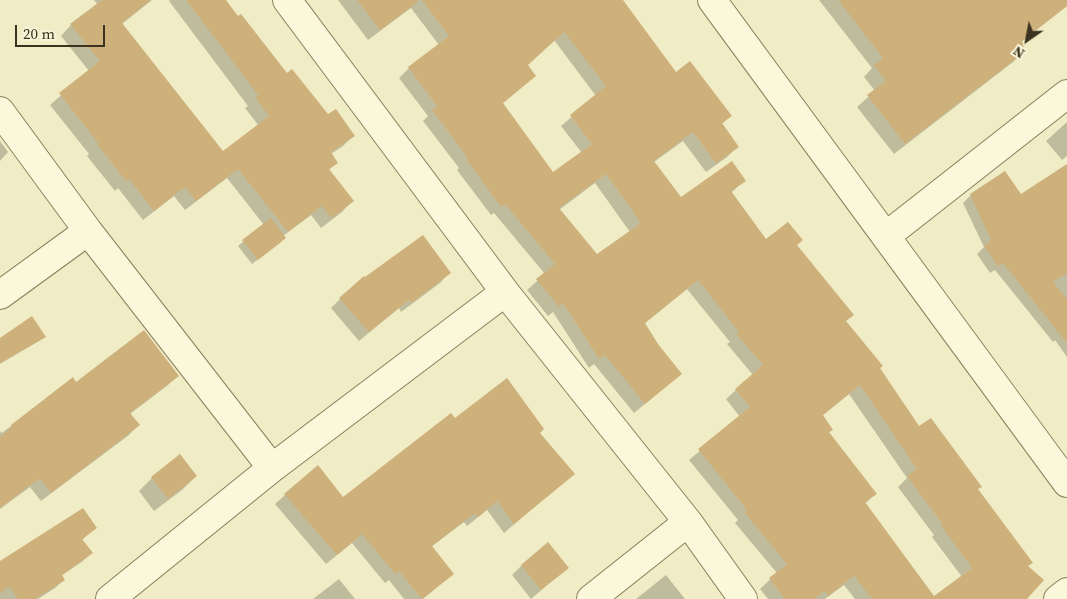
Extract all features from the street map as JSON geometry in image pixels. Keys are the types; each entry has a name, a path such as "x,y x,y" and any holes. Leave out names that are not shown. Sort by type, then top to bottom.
{"street":[{"path":"288,0 505,292 688,522 743,599"},
{"path":"712,0 1067,482"},
{"path":"886,236 1067,94"},
{"path":"0,111 88,231 272,468"},
{"path":"0,295 88,231"},
{"path":"110,599 272,468 505,292"},
{"path":"591,599 688,522"},
{"path":"1058,599 1067,592"}],"building":[{"path":"102,0 151,0 122,23 223,151 269,116 255,97 258,95 186,0 226,0 238,16 241,14 287,73 292,69 328,114 336,109 355,136 331,152 338,163 329,169 354,201 332,218 322,206 288,232 238,169 196,201 185,187 154,211 129,179 126,181 59,93 100,61 70,24"},
{"path":"357,0 420,0 380,30"},
{"path":"422,0 623,0 676,72 690,61 732,116 722,123 739,147 716,163 693,132 654,161 681,197 732,161 746,181 731,191 766,239 788,222 803,240 797,245 854,315 846,321 883,366 880,368 919,426 931,418 982,487 978,489 1033,563 1028,566 1044,580 1027,599 872,599 854,576 828,596 825,591 814,599 785,599 769,578 787,564 744,512 747,510 698,449 750,407 735,389 763,365 736,334 739,332 698,280 645,323 658,344 682,374 645,404 605,355 599,359 563,303 559,307 536,279 555,264 505,204 501,207 466,159 468,158 432,110 437,106 408,67 449,36","holes":["564,32 606,86 570,115 592,144 553,172 503,103 536,76 528,65","606,174 641,223 597,254 559,208","860,385 917,469 907,476 972,568 934,596 865,502 877,494 829,432 833,430 823,415"]},
{"path":"838,0 1067,0 1067,6 1022,41 1025,52 905,144 867,95 886,81 874,65 883,58"},
{"path":"1067,164 1067,273 1053,282 1067,299 1067,343 1003,263 998,266 984,246 991,240 970,194 1005,171 1021,194"},
{"path":"271,218 286,238 258,260 242,240"},
{"path":"423,235 451,273 411,303 409,300 369,332 339,298 364,276"},
{"path":"32,316 46,337 0,363 0,338"},
{"path":"144,330 179,376 130,413 140,425 51,493 40,478 0,508 0,437 12,427 11,425 73,377 76,382"},
{"path":"507,378 544,429 540,433 575,474 514,524 497,501 478,517 475,513 432,546 454,574 422,599 399,571 395,574 362,534 337,555 284,494 318,465 343,497 451,413 455,418"},
{"path":"180,454 197,476 168,499 151,477"},
{"path":"83,508 97,528 82,539 93,553 62,575 65,580 35,599 18,599 9,586 0,594 0,561"},
{"path":"548,542 569,568 541,590 521,565"}]}
